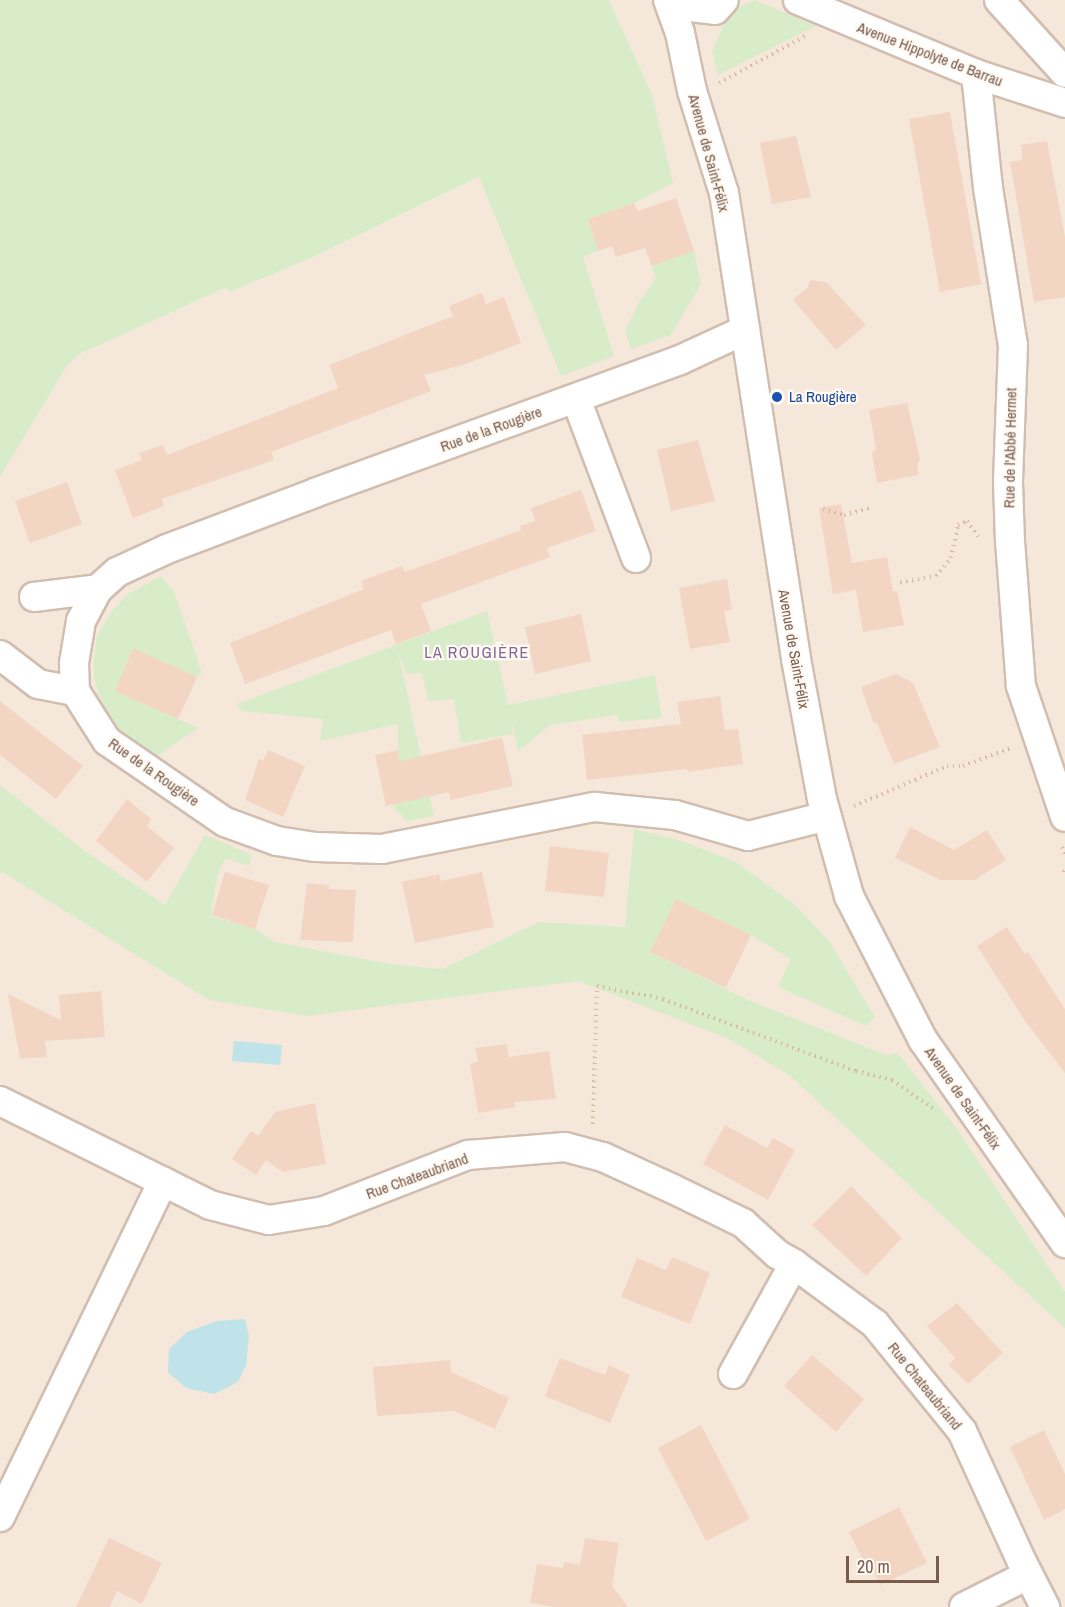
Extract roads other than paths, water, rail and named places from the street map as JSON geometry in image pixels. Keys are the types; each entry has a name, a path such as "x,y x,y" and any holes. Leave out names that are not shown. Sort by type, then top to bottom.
{"street":[{"path":"672,2 715,10 724,0"},
{"name":"Avenue Hippolyte de Barrau","path":"798,0 976,75 1065,103"},
{"path":"999,0 1065,73"},
{"name":"Avenue de Saint-Félix","path":"672,2 692,91 723,193 777,551 827,816 849,896 923,1040 975,1118 1065,1243"},
{"name":"Rue de l'Abbé Hermet","path":"976,75 988,188 1013,345 1009,505 1022,686 1065,817"},
{"name":"Rue de la Rougière","path":"745,330 680,360 159,552 117,572 98,589 81,621 74,663 75,691 107,741 225,822 277,841 316,847 382,849 595,807 675,815 748,836 827,816"},
{"path":"576,399 636,558"},
{"path":"34,597 98,589"},
{"path":"0,655 38,684 75,691"},
{"name":"Rue Chateaubriand","path":"0,1101 210,1205 268,1220 324,1210 468,1155 565,1147 612,1161 743,1223 777,1254 875,1324 962,1431 1045,1607"},
{"path":"0,1517 163,1182"},
{"path":"733,1374 794,1264"},
{"path":"964,1607 1028,1575"}],"water":[{"path":"234,1041 282,1045 280,1065 232,1061"},
{"path":"245,1319 249,1336 246,1365 238,1382 214,1394 186,1388 168,1372 169,1349 187,1332 217,1321"}],"place":[{"name":"La Rougière","path":"777,397"}],"district":[{"name":"LA ROUGIÈRE","path":"477,652"}]}
